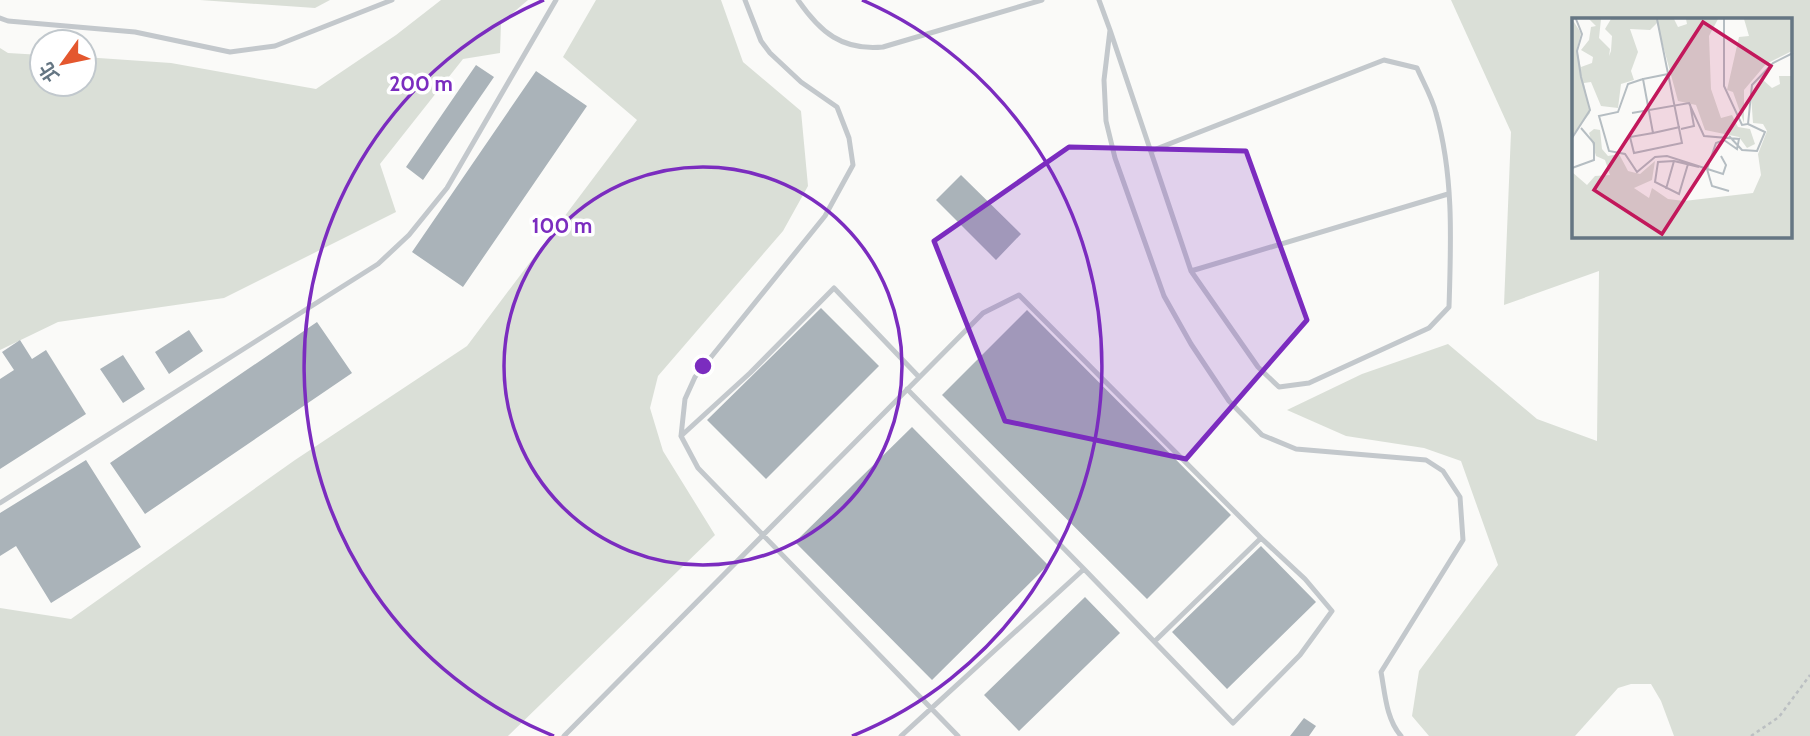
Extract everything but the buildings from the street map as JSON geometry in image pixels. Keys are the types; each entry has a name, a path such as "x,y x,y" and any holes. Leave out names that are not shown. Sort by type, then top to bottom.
{"lane":[{"path":"0,18 8,21 135,32 230,52 275,46 392,0"},
{"path":"0,503 378,264 409,235 447,187 556,0"},
{"path":"745,0 761,41 770,53 801,82 837,107 849,138 853,165 825,216 695,377 685,399 681,436 698,467 958,736"},
{"path":"798,0 817,27 850,45 870,49 1042,0"},
{"path":"1099,0 1191,271 1258,368 1279,387 1309,383 1429,328 1449,307 1451,247 1448,175 1436,111 1417,68 1384,60 1151,151"},
{"path":"1110,30 1104,80 1106,121 1115,158 1164,296 1191,344 1229,401 1262,435 1296,449 1426,460 1443,471 1460,497 1462,540 1381,672 1388,709 1395,729 1401,736"},
{"path":"1191,271 1448,194"},
{"path":"681,436 750,373 834,288 919,377"},
{"path":"564,736 983,313 1019,295 1305,579 1332,611 1300,655 1233,723 908,389"},
{"path":"1155,642 1261,538"},
{"path":"901,736 1084,569"}],"path":[{"path":"1751,736 1779,717 1810,675"}],"highlighted area":[{"path":"1069,147 1246,151 1307,320 1186,459 1005,421 934,241"}],"shaded area":[{"path":"200,0 330,0 315,8"},
{"path":"441,0 528,0 501,23 500,53 463,59 380,164 396,212 224,298 58,322 0,350 0,48 8,53 28,54 28,98 98,98 98,58 171,63 316,89 396,35"},
{"path":"596,0 721,0 743,62 801,111 808,186 783,231 658,376 650,408 663,451 715,535 508,736 0,736 0,608 71,619 295,460 467,346 637,120 563,57"},
{"path":"1451,0 1810,0 1810,736 1674,736 1661,701 1651,684 1631,684 1618,688 1575,736 1429,736 1412,716 1419,671 1498,565 1461,461 1424,448 1346,436 1287,410 1362,374 1448,344 1537,419 1597,441 1599,271 1504,305 1511,132"}]}
